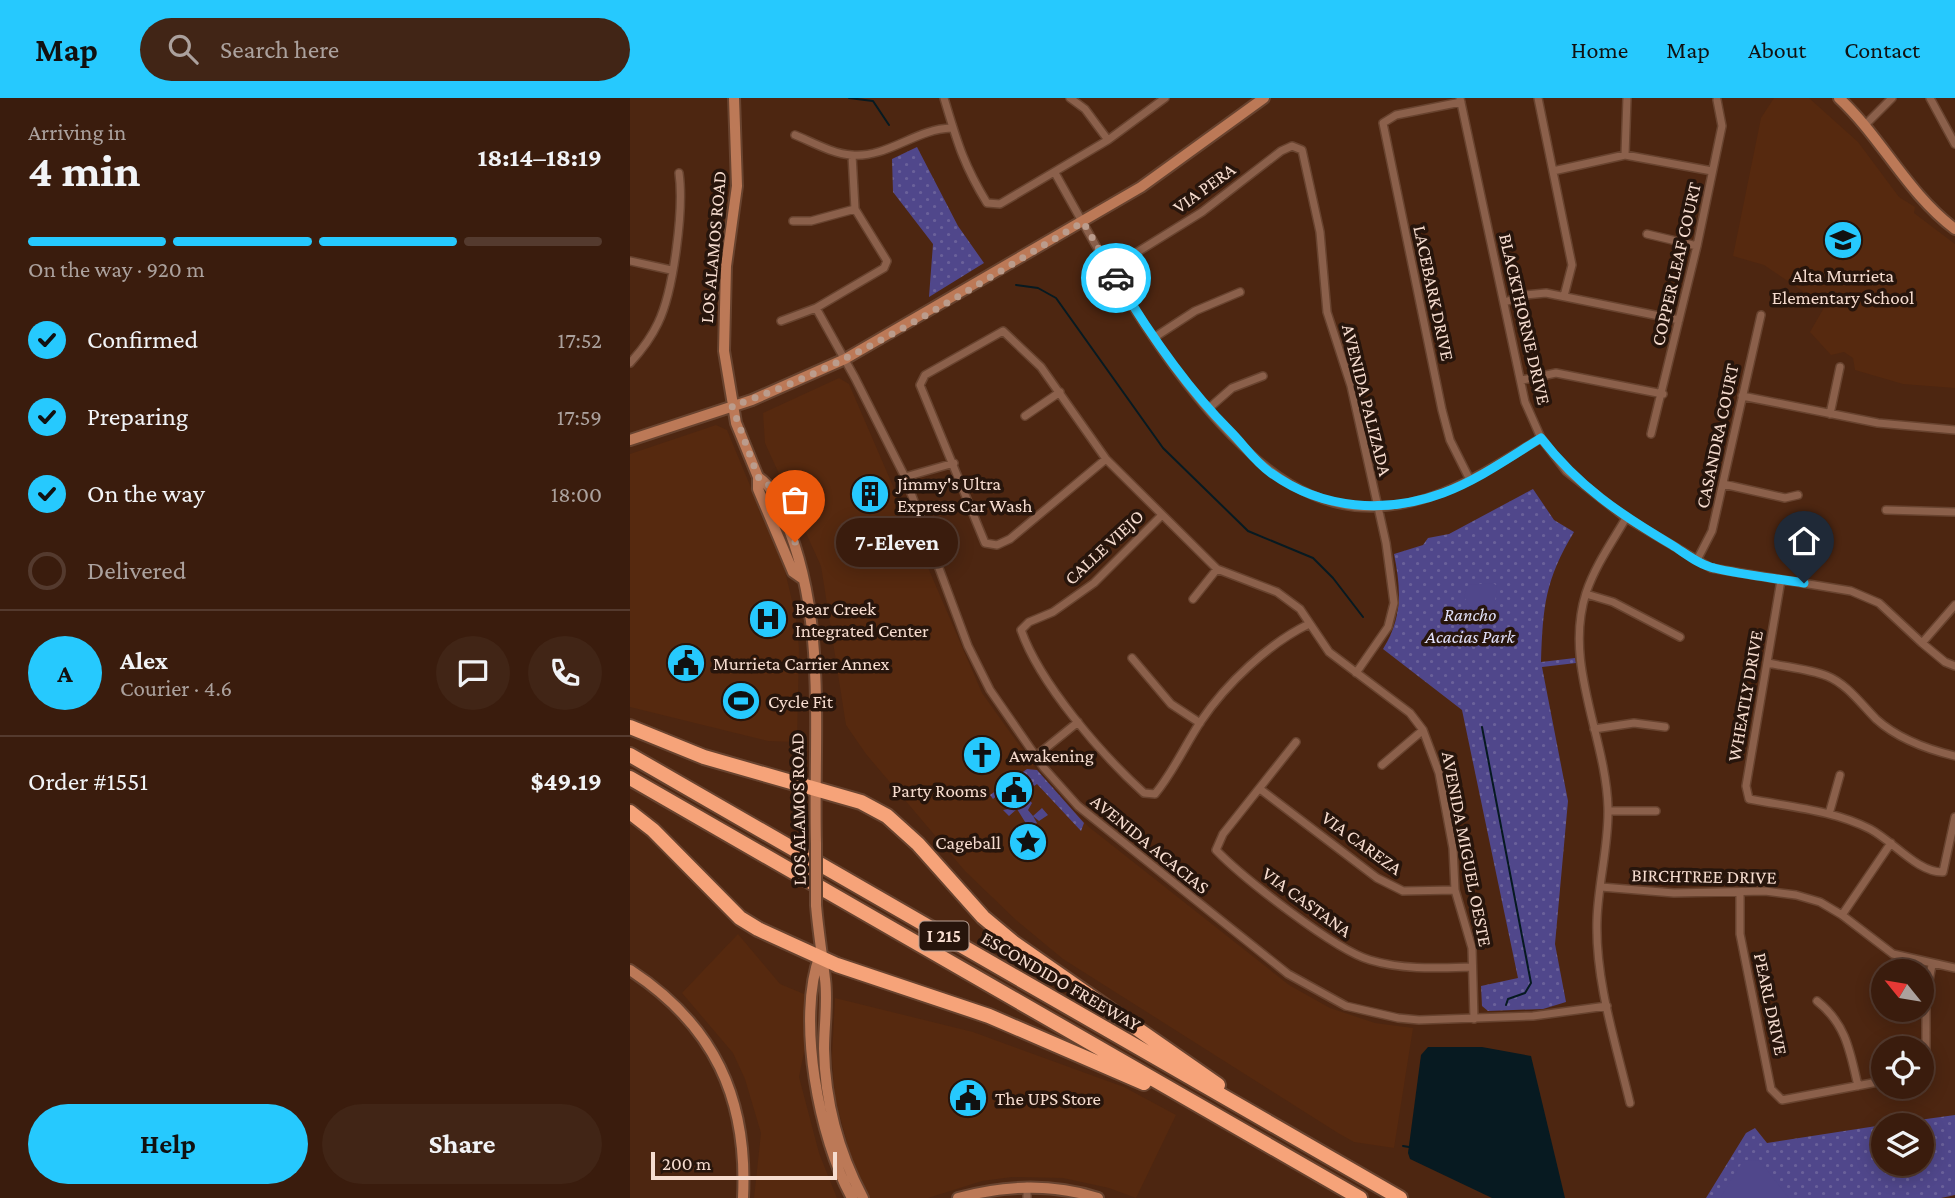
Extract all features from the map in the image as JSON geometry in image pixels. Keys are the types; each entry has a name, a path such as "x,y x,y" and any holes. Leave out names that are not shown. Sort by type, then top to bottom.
{"highway":[{"path":"630,727 704,757 861,803 887,816 918,844 983,918 1014,943 1231,1094 1256,1117"},
{"name":"ESCONDIDO FREEWAY","path":"630,755 1400,1198"},
{"name":"ESCONDIDO FREEWAY","path":"630,778 1360,1198"},
{"path":"630,811 653,830 740,918 837,965 989,1016 1226,1121"}],"main road":[{"name":"LOS ALAMOS ROAD","path":"734,98 737,186 723,319 724,351 732,406 758,477 758,489 793,572 803,579 813,626 816,905 825,980 823,1102"},
{"path":"630,440 791,385 845,359 1141,187 1264,98"},
{"path":"1839,98 1865,125 1923,201 1955,229"},
{"name":"LOS ALAMOS ROAD","path":"820,955 811,978 814,1064 830,1151 852,1198"},
{"path":"630,970 668,997 687,1016 718,1063 740,1123 744,1147 743,1198"},
{"path":"823,1102 834,1143 840,1145 863,1198"},
{"path":"958,1198 1027,1186 1062,1189 1098,1198"}],"street":[{"path":"944,98 951,128 964,161 987,203 1000,204 1108,140 1165,98"},
{"path":"1070,98 1086,109 1108,140"},
{"path":"1538,98 1572,265 1564,296"},
{"path":"1625,155 1627,98"},
{"path":"1865,125 1892,98"},
{"path":"1930,98 1955,144"},
{"name":"LACEBARK DRIVE","path":"1461,100 1396,115 1383,123 1450,440 1470,480"},
{"name":"BLACKTHORNE DRIVE","path":"1461,100 1525,402 1541,438 1566,471 1626,518 1712,568 1851,591 1879,603 1922,643 1945,662 1955,666"},
{"name":"COPPER LEAF COURT","path":"1651,434 1663,394 1722,126 1717,100"},
{"path":"795,135 852,155 883,150 936,129 951,128"},
{"name":"VIA PERA","path":"1110,269 1202,212 1281,150 1292,146 1302,150 1307,167"},
{"path":"781,321 816,308 884,268 887,261 855,209 852,155"},
{"path":"1553,171 1625,155 1712,172"},
{"name":"AVENIDA PALIZADA","path":"1307,167 1320,232 1327,312 1351,386 1386,543 1394,603 1388,627 1356,673"},
{"path":"630,363 659,322 671,270 681,191 679,173"},
{"path":"1055,173 1110,269 1155,337 1208,409 1270,472 1289,484 1354,507 1376,507 1416,501 1470,480 1541,438"},
{"path":"793,221 811,221 855,209"},
{"path":"1647,234 1697,246"},
{"path":"630,261 671,270"},
{"path":"1155,337 1195,311 1240,292"},
{"path":"1505,302 1525,295 1564,296 1679,320"},
{"name":"AVENIDA ACACIAS","path":"816,308 905,477 968,646 990,690 1036,756 1078,806 1288,974 1346,1006 1419,1020 1574,1013 1607,1006"},
{"name":"CASANDRA COURT","path":"1697,560 1712,531 1761,315"},
{"name":"AVENIDA MIGUEL OESTE","path":"954,463 920,385 925,374 1003,331 1041,367 1106,458 1217,569 1277,593 1300,610 1329,652 1409,713 1423,730 1439,773 1453,848 1455,890 1472,948 1474,1019"},
{"path":"1830,414 1840,367"},
{"path":"1522,380 1556,373 1663,394"},
{"path":"1208,409 1232,388 1263,376"},
{"path":"1025,416 1060,392"},
{"path":"1742,396 1878,423 1955,430"},
{"path":"905,477 954,463 985,542 997,545 1010,539 1106,458"},
{"path":"1723,484 1785,498 1798,495"},
{"path":"1886,510 1955,512"},
{"name":"CALLE VIEJO","path":"1078,722 1060,700 1025,643 1021,630 1029,622 1052,612 1094,583 1162,515"},
{"path":"1626,518 1596,569 1586,594 1580,646 1594,729 1604,768 1608,811 1597,919 1598,955 1629,1103"},
{"path":"1193,599 1217,569"},
{"name":"WHEATLY DRIVE","path":"1781,579 1746,786 1749,799 1829,814"},
{"path":"1586,594 1613,602 1680,637"},
{"path":"1922,643 1955,605"},
{"path":"1036,756 1078,722 1121,772 1144,793 1155,794 1221,694 1270,647 1309,624"},
{"path":"1132,658 1171,704 1200,723"},
{"path":"1768,663 1826,676 1845,687 1879,721 1899,736 1932,751 1955,756"},
{"path":"1594,729 1634,723 1665,727"},
{"path":"1382,765 1423,730"},
{"path":"1260,789 1296,742"},
{"path":"1840,775 1829,814 1871,830 1930,872 1943,872 1955,817"},
{"name":"VIA CAREZA","path":"1260,789 1377,878 1403,891 1455,890"},
{"name":"VIA CASTANA","path":"1260,789 1223,834 1216,850 1244,875 1342,948 1369,960 1411,968 1472,967"},
{"path":"1608,811 1656,811"},
{"path":"1842,915 1891,843"},
{"name":"BIRCHTREE DRIVE","path":"1601,887 1674,893 1796,895 1820,902 1842,915 1893,954 1911,959"},
{"name":"PEARL DRIVE","path":"1740,892 1740,934 1771,1089 1782,1100 1858,1086"},
{"name":"BIRCHTREE DRIVE","path":"1934,965 1955,968"},
{"path":"1817,1001 1832,1013 1847,1036 1858,1086 1871,1083"},
{"path":"1027,1186 1027,1198"}],"shaded area":[{"name":"Alta Murrieta Elementary School","path":"1774,98 1809,98 1858,142 1899,197 1915,207 1914,213 1955,244 1955,388 1903,384 1855,370 1853,358 1844,352 1831,355 1810,332 1825,306 1764,265 1733,256 1761,118"},
{"path":"839,378 849,384 982,693 1047,784 1089,827 1289,985 1330,1008 1375,1023 1413,1028 1394,1148 1354,1142 1338,1133 1063,959 1016,920 965,871 866,754 846,725 821,566 765,443 763,413"},
{"path":"716,425 727,430 784,567 796,617 799,649 797,742 768,741 630,707 630,454"},
{"path":"738,934 780,984 804,994 806,1042 799,1077 819,1153 837,1198 754,1198 761,1133 745,1079 733,1053 682,993"},
{"path":"835,998 973,1032 1124,1087 1176,1115 1136,1198 1109,1188 1063,1178 1012,1177 982,1181 928,1198 870,1198 851,1157 835,1098 832,1057"}],"green space":[{"path":"917,147 958,226 984,263 929,297 933,244 893,192 892,159"},
{"name":"Rancho Acacias Park","path":"1533,489 1554,520 1574,532 1557,565 1547,594 1541,662 1575,658 1576,663 1542,667 1568,801 1555,944 1566,1002 1543,1009 1488,1011 1482,1006 1481,986 1518,978 1462,710 1383,649 1394,626 1399,603 1394,554 1423,545 1428,538 1449,534"},
{"path":"1493,583 1497,586 1494,610 1485,614 1474,612 1464,597 1468,585"},
{"path":"1027,769 1037,770 1084,823 1081,831 1037,784 1034,786 1024,776 1004,795 1001,792 993,799 990,795"},
{"path":"1022,792 1032,803 1028,810 1037,823 1030,830 1017,809 1009,816 1003,810 1008,809"},
{"path":"1042,808 1048,815 1039,821 1033,816"},
{"path":"1955,1115 1955,1195 1941,1198 1706,1198 1746,1133 1755,1128 1767,1143 1871,1127 1871,1176 1934,1176 1934,1118"},
{"path":"1759,1160 1789,1198 1720,1198 1743,1161"}],"water":[{"path":"1428,1047 1482,1047 1531,1056 1565,1198 1492,1198 1410,1159 1408,1153 1421,1055"}],"waterway":[{"path":"849,98 873,101 889,125"},
{"path":"1016,285 1038,288 1056,298 1163,448 1248,531 1313,558 1333,578 1363,617"},
{"path":"1482,727 1531,983 1525,993 1508,999 1506,1005"},
{"path":"1403,1146 1409,1147"}],"way so far":[{"path":"795,542 770,486 758,477 736,424 732,406 791,385 845,359 1083,222 1116,278"}],"place":[{"name":"Alta Murrieta Elementary School","path":"1843,240"},
{"name":"Jimmy's Ultra Express Car Wash","path":"870,494"},
{"name":"7-Eleven","path":"795,542"},
{"name":"Bear Creek Integrated Center","path":"768,619"},
{"name":"Murrieta Carrier Annex","path":"686,663"},
{"name":"Cycle Fit","path":"741,701"},
{"name":"Awakening","path":"982,755"},
{"name":"Party Rooms","path":"1014,790"},
{"name":"Cageball","path":"1028,842"},
{"name":"The UPS Store","path":"968,1098"}],"route":[{"path":"1116,278 1130,303 1191,390 1251,454 1270,472 1289,484 1354,507 1376,507 1416,501 1445,493 1541,438 1566,471 1586,488 1626,518 1697,560 1712,568 1804,583"}]}
